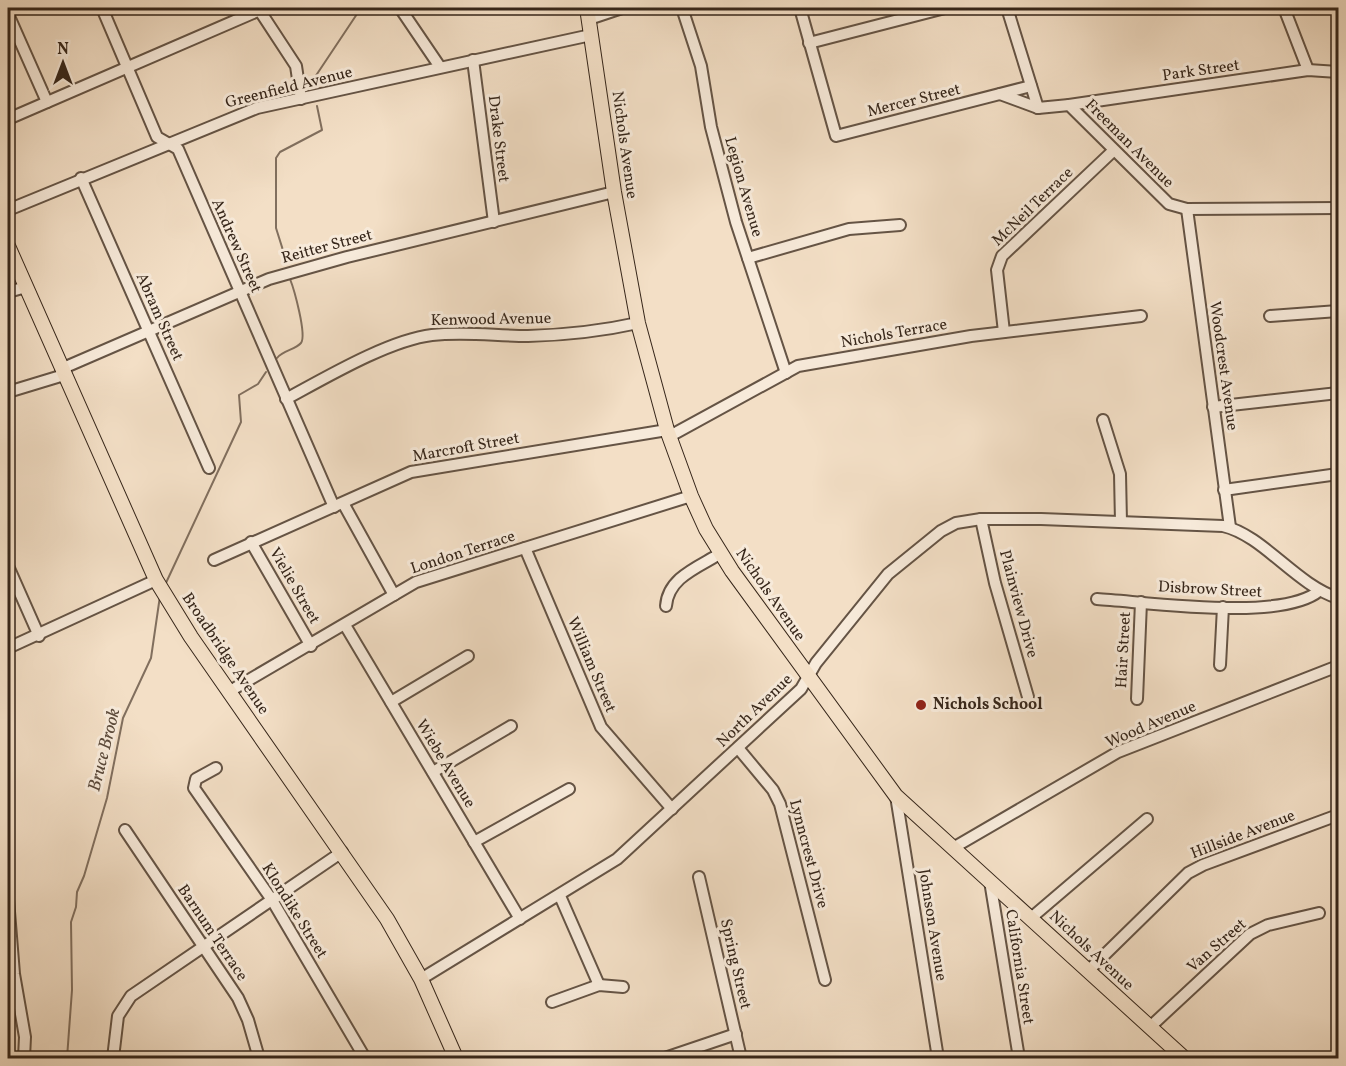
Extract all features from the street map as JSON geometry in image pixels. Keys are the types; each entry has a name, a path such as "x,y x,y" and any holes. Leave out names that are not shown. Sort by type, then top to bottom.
{"main road":[{"name":"Nichols Avenue","path":"588,14 614,192 638,323 668,433 691,496 721,553 808,679 896,796 1184,1059"},
{"name":"Broadbridge Avenue","path":"8,246 157,583 387,919 421,979 456,1059"}],"street":[{"name":"Andrew Street","path":"102,8 157,137 178,149 286,399 338,505 394,595"},
{"path":"400,8 440,68"},
{"path":"588,14 622,8"},
{"name":"Legion Avenue","path":"682,8 701,66 711,127 736,222 786,372"},
{"path":"800,8 808,43 945,8"},
{"path":"1007,8 1038,108"},
{"path":"1284,8 1308,70"},
{"path":"8,118 129,68 259,9 296,66 301,99"},
{"path":"8,14 47,102"},
{"name":"Greenfield Avenue","path":"8,210 81,178 257,108 591,35"},
{"name":"Mercer Street","path":"808,43 836,136 1031,86"},
{"name":"Drake Street","path":"473,60 494,222"},
{"name":"Park Street","path":"1069,105 1308,70 1338,72"},
{"path":"1000,94 1038,108"},
{"name":"Freeman Avenue","path":"1038,108 1069,105 1163,200 1187,209 1338,208"},
{"name":"McNeil Terrace","path":"1004,332 997,270 1002,256 1113,151"},
{"name":"Abram Street","path":"81,178 209,468"},
{"name":"Reitter Street","path":"8,392 63,372 149,330 296,270 614,192"},
{"name":"Woodcrest Avenue","path":"1187,209 1230,527"},
{"path":"748,258 849,230 900,225"},
{"path":"8,292 26,287"},
{"path":"1270,316 1338,311"},
{"name":"Nichols Terrace","path":"668,433 806,364 1004,332 1141,316"},
{"name":"Kenwood Avenue","path":"286,399 373,355 417,338 476,332 526,336 564,334 638,323"},
{"path":"1213,407 1338,393"},
{"path":"1103,420 1120,474 1121,522"},
{"name":"Marcroft Street","path":"214,560 411,472 668,433"},
{"path":"1224,490 1338,474"},
{"name":"London Terrace","path":"230,691 311,646 394,595 435,574 691,496"},
{"name":"North Avenue","path":"421,979 617,859 738,748 808,679 816,663 888,574 948,526 966,520 981,519 1230,527"},
{"name":"Plainview Drive","path":"981,519 995,583 1028,697"},
{"path":"1230,527 1319,591 1338,598"},
{"name":"Vielie Street","path":"251,543 311,646"},
{"name":"William Street","path":"525,548 601,728 672,809"},
{"path":"666,606 668,590 674,583 721,553"},
{"path":"8,566 39,636"},
{"path":"8,648 157,583"},
{"name":"Disbrow Street","path":"1097,599 1270,608 1290,604 1319,591"},
{"name":"Hair Street","path":"1137,699 1141,602"},
{"path":"1220,666 1223,607"},
{"name":"Wiebe Avenue","path":"345,625 520,919"},
{"path":"391,702 468,656"},
{"name":"Wood Avenue","path":"953,848 1118,752 1338,666"},
{"path":"433,772 511,726"},
{"name":"Lynncrest Drive","path":"738,748 773,790 780,804 825,980"},
{"name":"Klondike Street","path":"216,768 194,782 194,788 272,900 365,1059"},
{"path":"474,842 569,789"},
{"name":"Johnson Avenue","path":"896,796 938,1059"},
{"name":"Hillside Avenue","path":"1088,971 1188,873 1203,865 1338,815"},
{"path":"1031,918 1148,819"},
{"name":"Barnum Terrace","path":"125,830 238,998 248,1020 259,1059"},
{"path":"113,1059 118,1016 126,1001 202,946 342,852"},
{"name":"Spring Street","path":"699,877 741,1059"},
{"name":"California Street","path":"990,881 1019,1059"},
{"path":"560,896 599,985"},
{"path":"8,899 13,966 25,1037 24,1059"},
{"name":"Van Street","path":"1149,1027 1250,934 1268,925 1319,913"},
{"path":"552,1002 599,985 623,987"},
{"path":"665,1059 736,1034"}],"waterway":[{"name":"Bruce Brook","path":"312,86 313,80 361,8"},
{"name":"Bruce Brook","path":"287,263 276,228 276,158 280,152 322,130 317,106"},
{"name":"Bruce Brook","path":"277,358 301,343 302,338 299,312 290,279"},
{"name":"Bruce Brook","path":"165,585 241,422 239,395 258,384 266,372"},
{"name":"Bruce Brook","path":"67,1058 72,990 71,922 76,907 77,892 84,876 107,798 123,718 151,658 160,596"}],"place":[{"name":"Nichols School","path":"921,705"}]}
